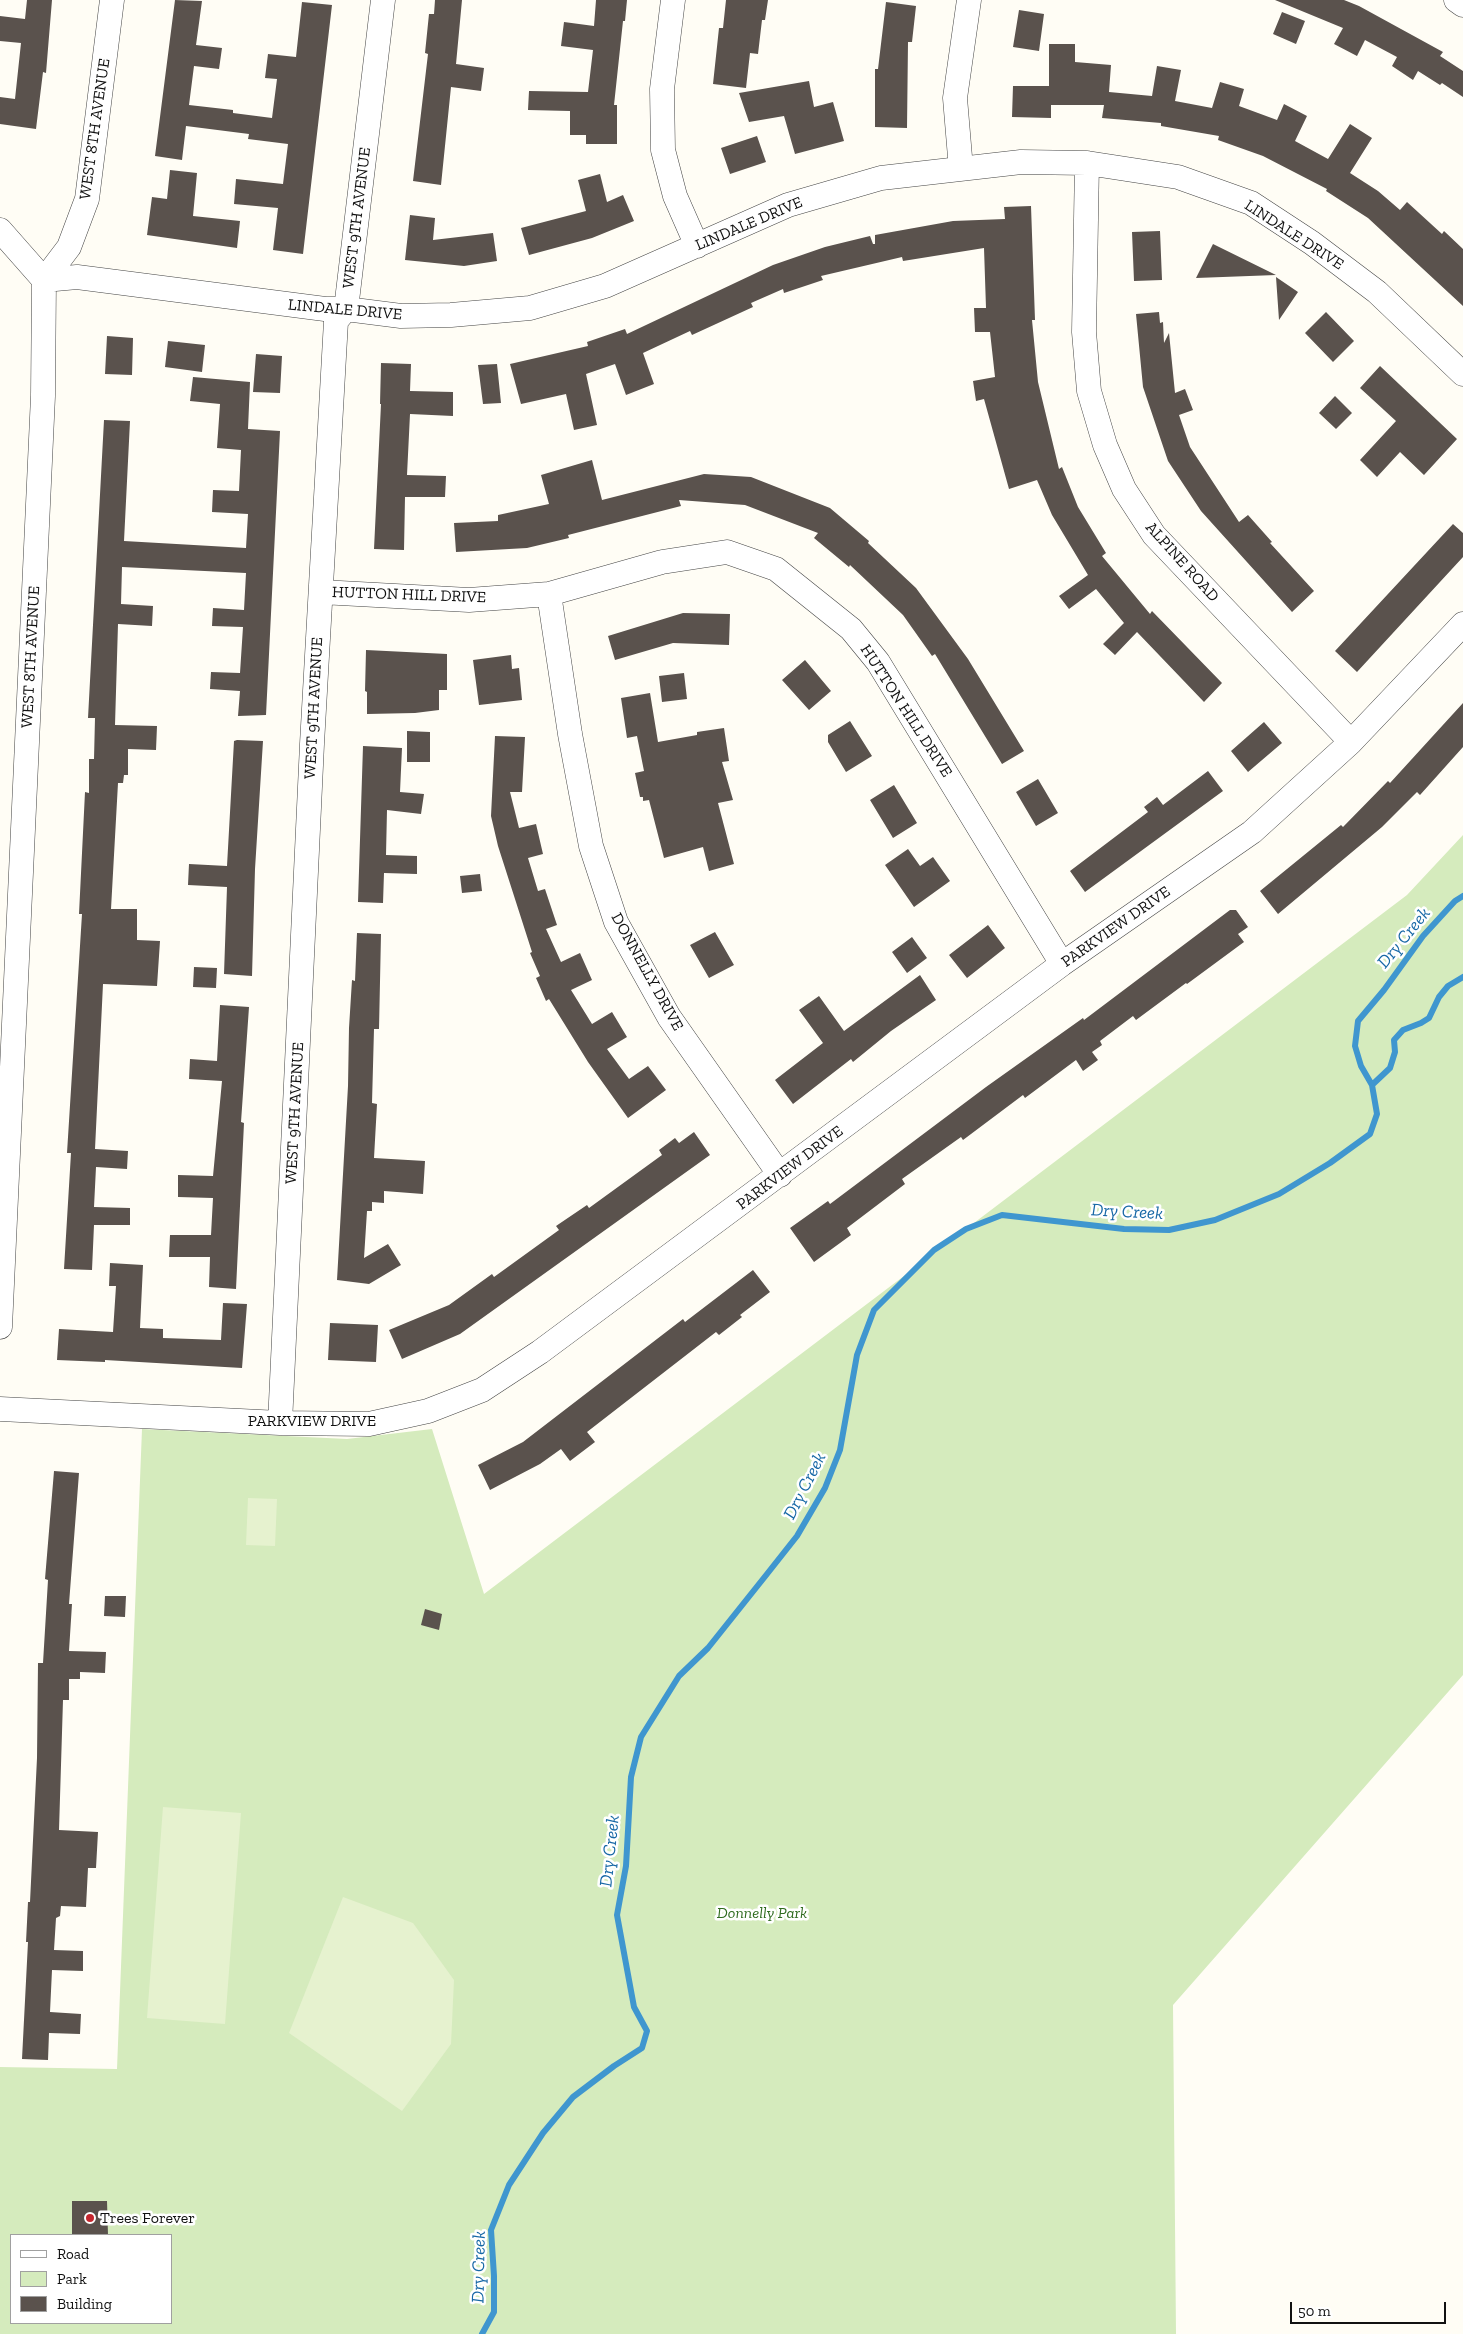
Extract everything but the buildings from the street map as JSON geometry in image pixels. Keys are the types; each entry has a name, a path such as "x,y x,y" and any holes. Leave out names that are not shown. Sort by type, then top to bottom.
{"street":[{"name":"WEST 8TH AVENUE","path":"0,1327 42,406 44,280 69,247 87,199 112,0"},
{"name":"WEST 9TH AVENUE","path":"280,1422 312,744 336,321 346,309 383,0"},
{"path":"673,0 662,89 663,150 675,196 697,246"},
{"path":"961,168 955,98 968,0"},
{"path":"1456,0 1463,5"},
{"name":"LINDALE DRIVE","path":"44,280 77,277 324,309 346,309 409,316 451,315 530,308 605,286 788,205 881,178 1022,162 1087,163 1178,177 1251,203 1312,243 1377,292 1463,374"},
{"name":"ALPINE ROAD","path":"1087,163 1084,332 1089,391 1105,445 1124,489 1154,535 1351,742"},
{"path":"0,230 44,280"},
{"name":"HUTTON HILL DRIVE","path":"321,592 469,600 549,594 662,562 727,552 776,569 852,629 878,662 1062,964"},
{"name":"DONNELLY DRIVE","path":"549,594 570,734 591,846 616,922 669,1017 780,1175"},
{"name":"PARKVIEW DRIVE","path":"0,1408 280,1422 369,1424 428,1411 482,1390 540,1352 1062,964 1252,832 1351,742 1463,624"}],"green space":[{"name":"Donnelly Park","path":"1463,835 1463,1675 1173,2005 1176,2334 0,2334 0,2067 117,2069 142,1429 347,1439 432,1429 484,1594 1407,895"},
{"path":"248,1498 277,1499 275,1546 246,1545"},
{"path":"163,1807 241,1813 225,2024 147,2018"},
{"path":"343,1897 413,1923 454,1980 451,2044 402,2111 289,2033"}],"waterway":[{"name":"Dry Creek","path":"482,2334 494,2312 491,2230 509,2185 543,2133 573,2097 614,2066 642,2048 647,2031 634,2007 617,1915 626,1866 631,1777 641,1737 679,1676 708,1648 797,1536 825,1488 840,1450 857,1355 874,1310 934,1250 966,1229 1002,1215 1124,1229 1169,1230 1215,1220 1279,1194 1330,1163 1370,1134 1377,1114 1372,1085 1361,1066 1355,1046 1358,1021 1384,990 1423,936 1455,901 1463,896"},
{"path":"1372,1085 1390,1068 1395,1052 1394,1040 1403,1030 1429,1018 1439,997 1448,986 1463,977"}],"place":[{"name":"Trees Forever","path":"90,2218"}]}
